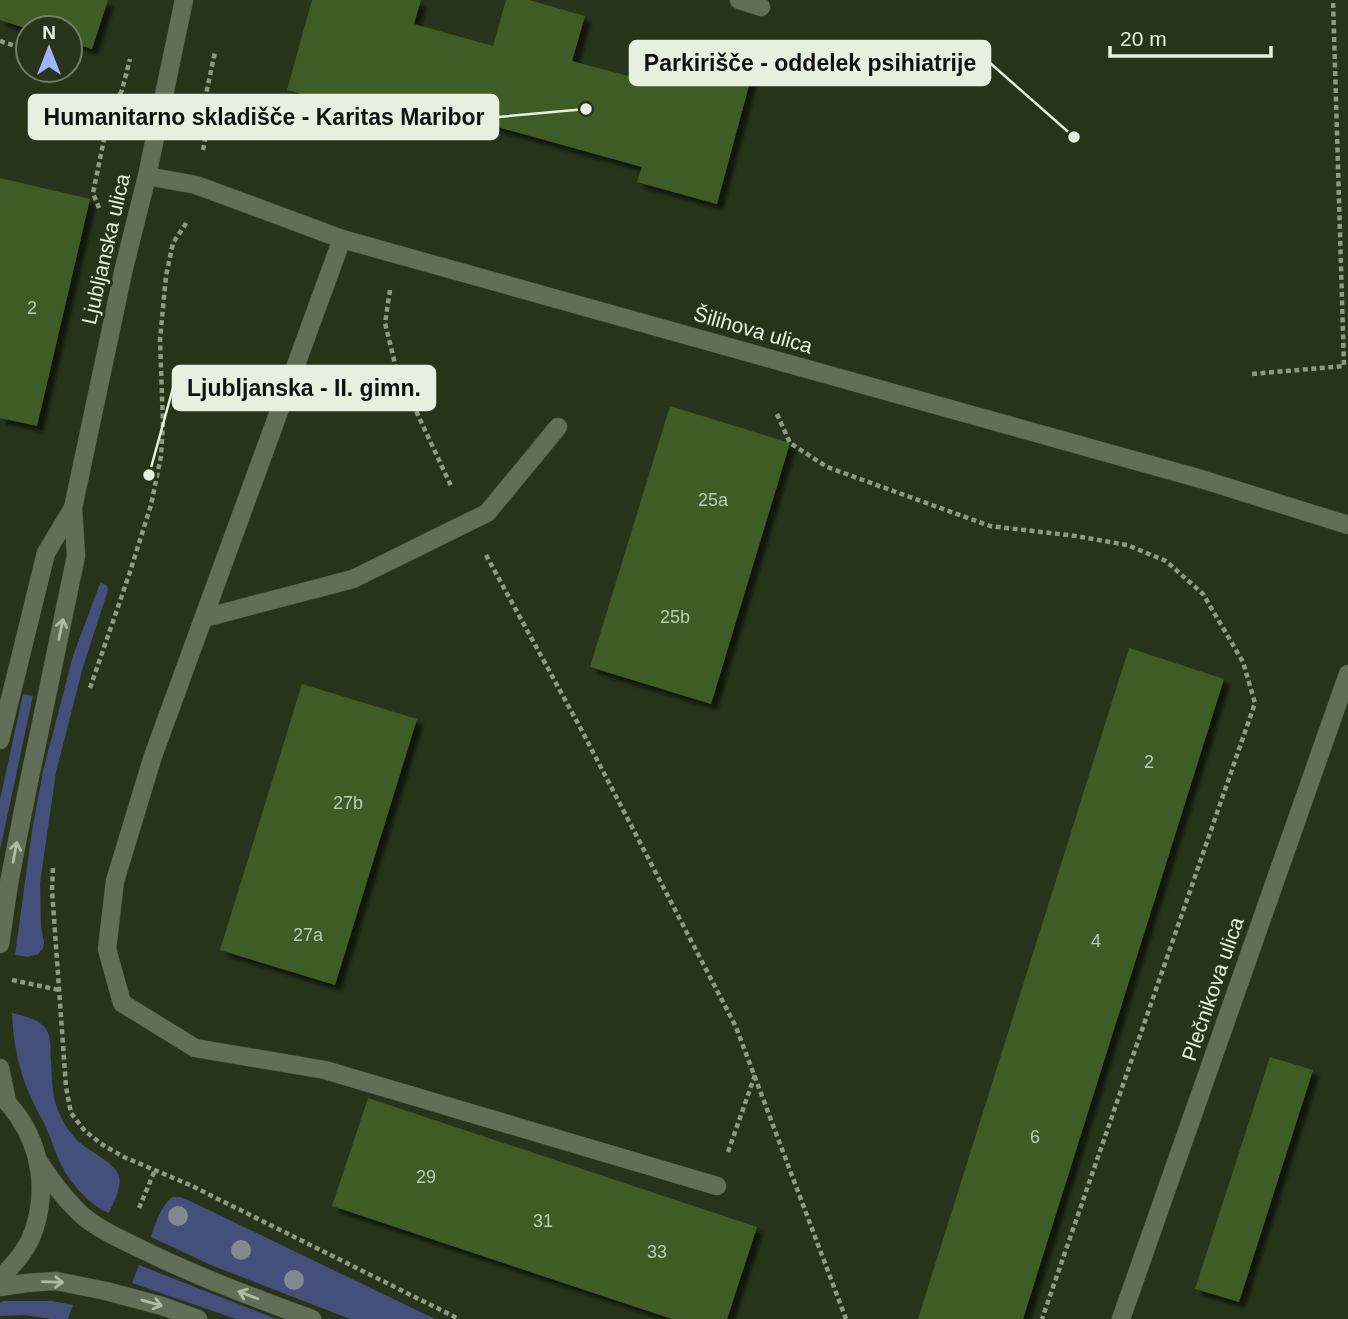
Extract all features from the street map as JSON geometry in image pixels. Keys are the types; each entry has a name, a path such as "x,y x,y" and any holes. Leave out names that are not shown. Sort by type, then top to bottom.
{"street":[{"name":"Ljubljanska ulica","path":"0,944 24,804 76,556 73,508 184,0"},
{"path":"739,0 761,7"},
{"name":"Šilihova ulica","path":"147,176 196,185 342,239 1201,479 1348,525"},
{"path":"342,239 153,756 115,881 107,949 122,1003 195,1048 325,1070 717,1186"},
{"path":"204,618 354,579 487,513 558,427"},
{"name":"Ljubljanska ulica","path":"0,740 46,553 73,508"},
{"name":"Plečnikova ulica","path":"1121,1319 1348,674"},
{"path":"0,1068 3,1098 27,1129 39,1162 58,1192 84,1217 103,1230 168,1262 312,1319"},
{"path":"0,1278 15,1264 34,1231 41,1197 39,1162"},
{"path":"0,1287 56,1281 106,1291 198,1319"}],"path":[{"path":"1252,374 1344,366 1333,0"},
{"path":"205,140 201,118 216,46"},
{"path":"93,193 108,120 122,90 132,53"},
{"path":"89,691 152,505 161,456 160,340 166,276 173,243 185,225"},
{"path":"396,254 385,323 396,368 468,522 581,729 730,1015 846,1319"},
{"path":"777,414 790,443 827,467 990,526 1127,545 1166,561 1203,594 1243,662 1246,672 1255,703 1042,1319"},
{"path":"53,864 52,890 65,1077 71,1113 85,1131 124,1157 190,1185 459,1319"},
{"path":"16,981 59,990"},
{"path":"717,1186 755,1075"},
{"path":"136,1216 155,1170"}],"shaded area":[{"path":"101,583 108,588 107,593 83,667 56,772 40,883 43,948 38,954 28,957 15,955 43,771 73,656"},
{"path":"23,694 33,696 0,850 0,800"},
{"path":"12,1013 35,1020 46,1029 50,1041 52,1082 57,1109 79,1142 117,1172 119,1186 109,1213 83,1194 60,1163 22,1074"},
{"path":"172,1197 192,1202 435,1319 350,1319 211,1265 151,1237 162,1210"},
{"path":"139,1265 276,1319 236,1319 132,1283"},
{"path":"52,1301 73,1305 68,1319 0,1316 0,1303"}],"building":[{"path":"0,0 108,0 92,49 84,46 84,14 14,14 14,24 0,20"},
{"path":"312,0 421,0 414,24 493,46 506,0 529,0 585,16 572,61 662,85 670,57 751,78 717,204 637,182 642,167 396,99 391,118 287,90"},
{"path":"0,178 90,199 37,426 0,418"},
{"path":"670,406 790,443 711,704 590,667"},
{"path":"1129,648 1224,679 1023,1319 918,1319"},
{"path":"302,684 417,719 335,985 220,950"},
{"path":"1270,1057 1313,1070 1239,1302 1195,1289"},
{"path":"368,1098 757,1227 727,1319 672,1319 332,1206"}],"place":[{"name":"Humanitarno skladišče - Karitas Maribor","path":"586,109"},
{"name":"Parkirišče - oddelek psihiatrije","path":"1074,137"},
{"name":"Ljubljanska - II. gimn.","path":"149,475"}]}
